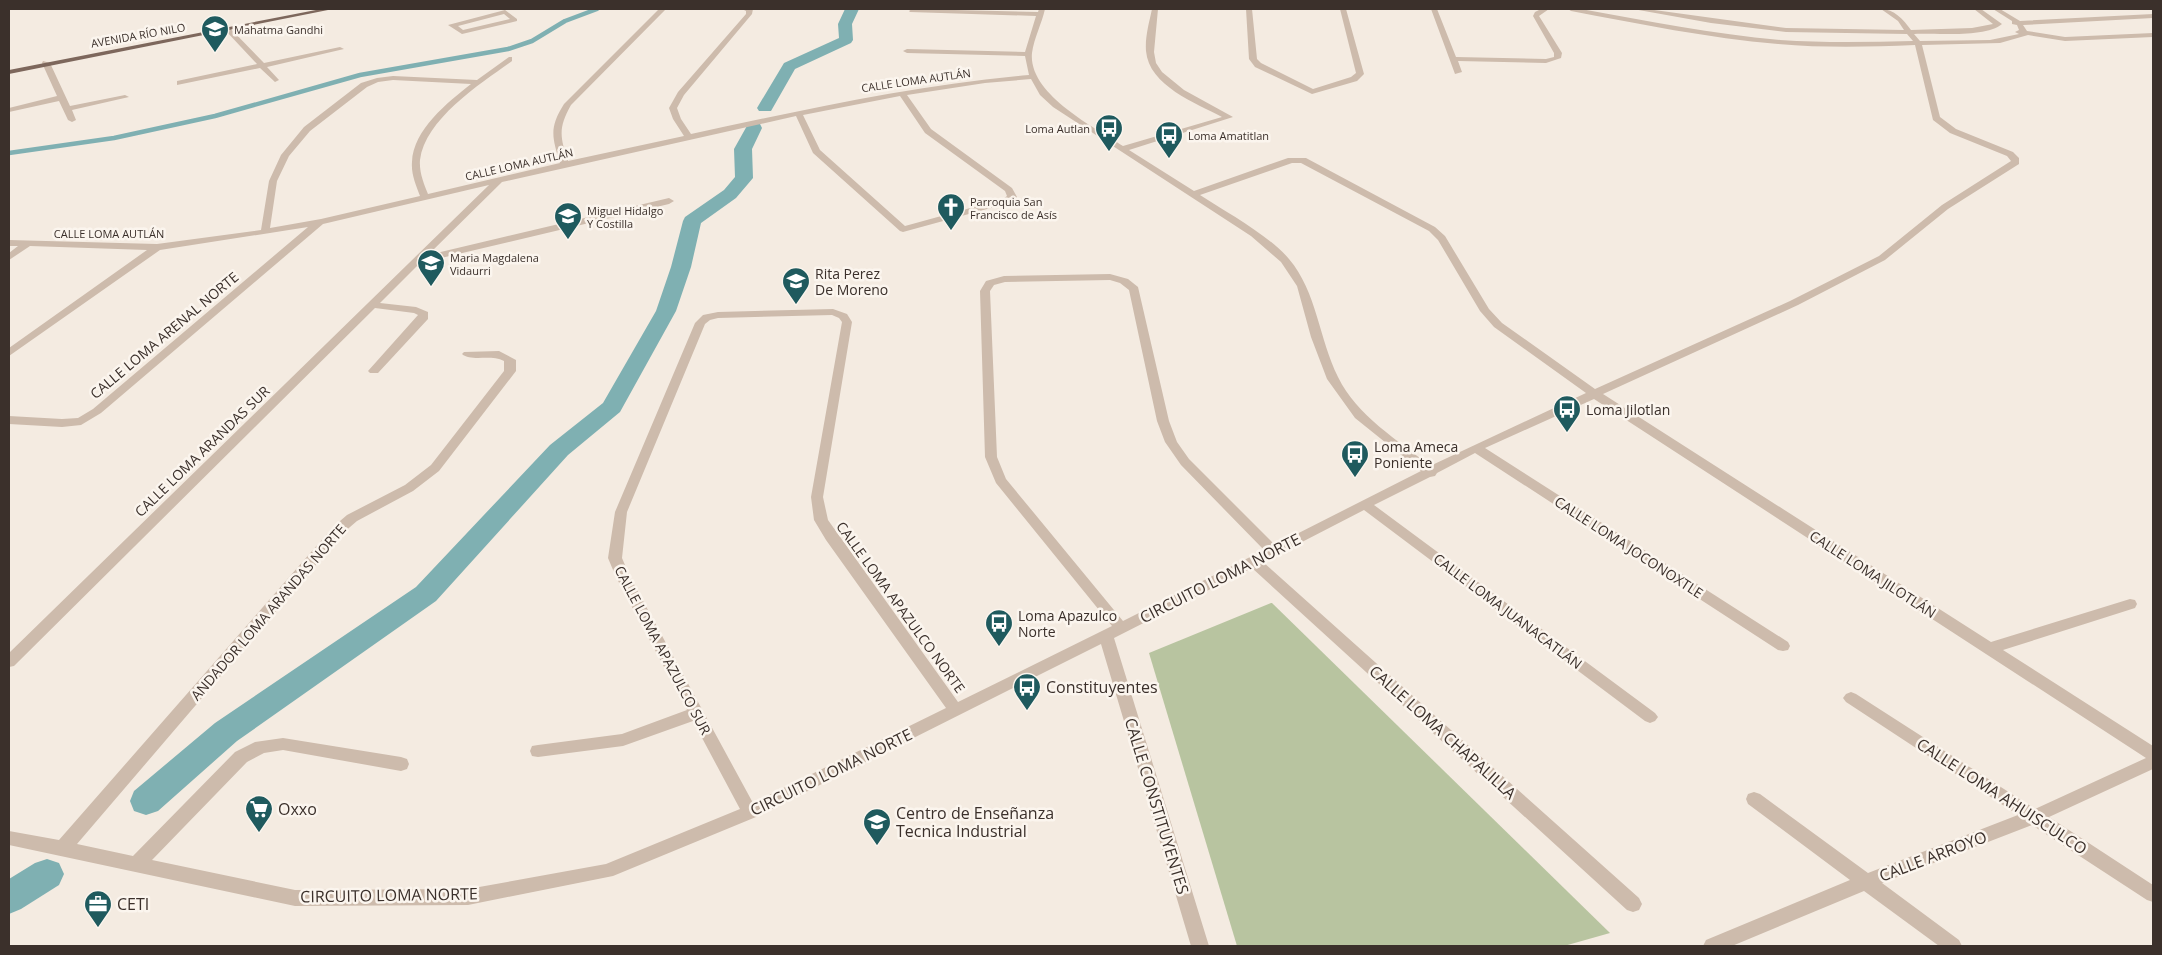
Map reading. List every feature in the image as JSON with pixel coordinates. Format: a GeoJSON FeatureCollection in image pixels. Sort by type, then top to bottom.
{"type":"FeatureCollection","features":[{"type":"Feature","properties":{"kind":"main road","name":"AVENIDA RÍO NILO"},"geometry":{"type":"LineString","coordinates":[[9,72],[46,63],[330,9]]}},
{"type":"Feature","properties":{"kind":"main road"},"geometry":{"type":"LineString","coordinates":[[9,65],[46,63]]}},
{"type":"Feature","properties":{"kind":"street"},"geometry":{"type":"LineString","coordinates":[[565,164],[555,133],[558,119],[568,104],[663,9]]}},
{"type":"Feature","properties":{"kind":"street"},"geometry":{"type":"LineString","coordinates":[[689,137],[677,119],[673,108],[681,94],[749,14],[747,9]]}},
{"type":"Feature","properties":{"kind":"street"},"geometry":{"type":"LineString","coordinates":[[1122,149],[1229,117],[1171,85],[1154,66],[1150,53],[1154,9]]}},
{"type":"Feature","properties":{"kind":"street"},"geometry":{"type":"LineString","coordinates":[[1249,9],[1253,59],[1258,65],[1312,92],[1358,77],[1360,74],[1343,9]]}},
{"type":"Feature","properties":{"kind":"street"},"geometry":{"type":"LineString","coordinates":[[1434,9],[1458,72]]}},
{"type":"Feature","properties":{"kind":"street"},"geometry":{"type":"LineString","coordinates":[[1453,59],[1546,61],[1557,58],[1558,53],[1536,16],[1537,13],[1546,9]]}},
{"type":"Feature","properties":{"kind":"street"},"geometry":{"type":"LineString","coordinates":[[1571,9],[1713,33],[1780,42],[1856,45],[1918,43],[2012,38],[2025,34]]}},
{"type":"Feature","properties":{"kind":"street"},"geometry":{"type":"LineString","coordinates":[[1636,9],[1720,23],[1787,30],[1851,33],[2001,28],[2019,23],[2153,16]]}},
{"type":"Feature","properties":{"kind":"street"},"geometry":{"type":"LineString","coordinates":[[1884,9],[1900,20],[1918,43]]}},
{"type":"Feature","properties":{"kind":"street"},"geometry":{"type":"LineString","coordinates":[[1977,9],[2001,28],[2025,34],[2065,39],[2153,35]]}},
{"type":"Feature","properties":{"kind":"street"},"geometry":{"type":"LineString","coordinates":[[1996,9],[2019,23],[2025,34]]}},
{"type":"Feature","properties":{"kind":"street"},"geometry":{"type":"LineString","coordinates":[[912,11],[1042,12],[1028,54],[1033,77],[1043,93],[1056,105],[1254,234],[1285,260],[1302,286],[1316,337],[1333,379],[1359,416],[1431,473]]}},
{"type":"Feature","properties":{"kind":"street"},"geometry":{"type":"LineString","coordinates":[[491,12],[505,12],[515,20],[462,32],[452,24],[477,19],[491,12]]}},
{"type":"Feature","properties":{"kind":"street"},"geometry":{"type":"LineString","coordinates":[[230,29],[275,80]]}},
{"type":"Feature","properties":{"kind":"street","name":"CIRCUITO LOMA NORTE"},"geometry":{"type":"LineString","coordinates":[[9,838],[137,863],[295,898],[468,897],[607,871],[750,812],[1106,636],[1431,473],[1476,448],[1794,302],[1882,258],[1945,207],[2016,162],[2015,158],[2010,154],[1953,131],[1936,118],[1918,43]]}},
{"type":"Feature","properties":{"kind":"street"},"geometry":{"type":"LineString","coordinates":[[180,83],[340,49]]}},
{"type":"Feature","properties":{"kind":"street"},"geometry":{"type":"LineString","coordinates":[[908,51],[1028,54]]}},
{"type":"Feature","properties":{"kind":"street"},"geometry":{"type":"LineString","coordinates":[[426,197],[419,180],[416,160],[421,139],[437,118],[509,58]]}},
{"type":"Feature","properties":{"kind":"street"},"geometry":{"type":"LineString","coordinates":[[46,63],[60,98],[72,120]]}},
{"type":"Feature","properties":{"kind":"street","name":"CALLE LOMA AUTLÁN"},"geometry":{"type":"LineString","coordinates":[[9,243],[157,247],[265,232],[321,222],[565,164],[798,113],[857,97],[1033,77]]}},
{"type":"Feature","properties":{"kind":"street"},"geometry":{"type":"LineString","coordinates":[[265,232],[273,181],[285,155],[307,130],[364,85],[377,80],[393,78],[479,82]]}},
{"type":"Feature","properties":{"kind":"street"},"geometry":{"type":"LineString","coordinates":[[798,113],[816,151],[903,229],[1006,201],[1012,197],[1009,190],[928,131],[902,93]]}},
{"type":"Feature","properties":{"kind":"street"},"geometry":{"type":"LineString","coordinates":[[67,109],[125,97]]}},
{"type":"Feature","properties":{"kind":"street"},"geometry":{"type":"LineString","coordinates":[[9,110],[60,98]]}},
{"type":"Feature","properties":{"kind":"street","name":"CALLE LOMA JILOTLÁN"},"geometry":{"type":"LineString","coordinates":[[1194,194],[1291,160],[1303,160],[1432,228],[1442,238],[1485,311],[1498,325],[1593,393],[2153,754]]}},
{"type":"Feature","properties":{"kind":"street","name":"CALLE LOMA ARANDAS SUR"},"geometry":{"type":"LineString","coordinates":[[9,662],[500,180]]}},
{"type":"Feature","properties":{"kind":"street"},"geometry":{"type":"LineString","coordinates":[[417,261],[669,201]]}},
{"type":"Feature","properties":{"kind":"street","name":"CALLE LOMA ARENAL NORTE"},"geometry":{"type":"LineString","coordinates":[[9,420],[62,423],[81,421],[97,411],[321,222]]}},
{"type":"Feature","properties":{"kind":"street"},"geometry":{"type":"LineString","coordinates":[[9,257],[29,243]]}},
{"type":"Feature","properties":{"kind":"street"},"geometry":{"type":"LineString","coordinates":[[9,353],[157,247]]}},
{"type":"Feature","properties":{"kind":"street"},"geometry":{"type":"LineString","coordinates":[[1121,628],[1000,480],[991,457],[985,291],[990,283],[1004,279],[1110,277],[1124,281],[1134,289],[1163,421],[1170,442],[1185,462],[1273,551]]}},
{"type":"Feature","properties":{"kind":"street"},"geometry":{"type":"LineString","coordinates":[[372,305],[416,310],[424,314],[423,319],[374,371]]}},
{"type":"Feature","properties":{"kind":"street","name":"CALLE LOMA APAZULCO NORTE"},"geometry":{"type":"LineString","coordinates":[[707,317],[718,315],[833,312],[843,316],[846,322],[818,497],[821,520],[831,538],[956,710]]}},
{"type":"Feature","properties":{"kind":"street","name":"CALLE LOMA APAZULCO SUR"},"geometry":{"type":"LineString","coordinates":[[707,317],[700,323],[621,512],[615,558],[622,577],[750,812]]}},
{"type":"Feature","properties":{"kind":"street","name":"ANDADOR LOMA ARANDAS NORTE"},"geometry":{"type":"LineString","coordinates":[[64,848],[338,530],[352,518],[410,488],[436,468],[510,371],[510,360],[499,354],[468,354]]}},
{"type":"Feature","properties":{"kind":"street","name":"CALLE LOMA JOCONOXTLE"},"geometry":{"type":"LineString","coordinates":[[1476,448],[1782,646]]}},
{"type":"Feature","properties":{"kind":"street","name":"CALLE LOMA JUANACATLÁN"},"geometry":{"type":"LineString","coordinates":[[1366,505],[1650,717]]}},
{"type":"Feature","properties":{"kind":"street","name":"CALLE LOMA CHAPALILLA"},"geometry":{"type":"LineString","coordinates":[[1253,561],[1633,904]]}},
{"type":"Feature","properties":{"kind":"street"},"geometry":{"type":"LineString","coordinates":[[1988,649],[2130,604]]}},
{"type":"Feature","properties":{"kind":"street","name":"CALLE CONSTITUYENTES"},"geometry":{"type":"LineString","coordinates":[[1106,636],[1200,946]]}},
{"type":"Feature","properties":{"kind":"street","name":"CALLE LOMA AHUISCULCO"},"geometry":{"type":"LineString","coordinates":[[1851,698],[2153,894]]}},
{"type":"Feature","properties":{"kind":"street"},"geometry":{"type":"LineString","coordinates":[[538,751],[623,740],[696,713]]}},
{"type":"Feature","properties":{"kind":"street"},"geometry":{"type":"LineString","coordinates":[[137,863],[241,757],[261,747],[283,744],[402,764]]}},
{"type":"Feature","properties":{"kind":"street","name":"CALLE ARROYO"},"geometry":{"type":"LineString","coordinates":[[1712,946],[2033,817],[2153,762]]}},
{"type":"Feature","properties":{"kind":"street"},"geometry":{"type":"LineString","coordinates":[[1754,799],[1953,946]]}},
{"type":"Feature","properties":{"kind":"green space"},"geometry":{"type":"Polygon","coordinates":[[[1271,603],[1610,933],[1564,946],[1237,946],[1149,653],[1271,603]]]}},
{"type":"Feature","properties":{"kind":"waterway"},"geometry":{"type":"LineString","coordinates":[[9,153],[114,138],[215,116],[360,75],[508,49],[532,41],[565,21],[597,9]]}},
{"type":"Feature","properties":{"kind":"waterway"},"geometry":{"type":"LineString","coordinates":[[765,108],[789,66],[846,40],[845,24],[852,9]]}},
{"type":"Feature","properties":{"kind":"waterway"},"geometry":{"type":"LineString","coordinates":[[146,801],[226,732],[426,594],[559,450],[612,407],[666,311],[681,267],[692,221],[730,194],[744,178],[743,149],[754,128]]}},
{"type":"Feature","properties":{"kind":"waterway"},"geometry":{"type":"LineString","coordinates":[[9,898],[47,874]]}},
{"type":"Feature","properties":{"kind":"place","name":"Mahatma Gandhi"},"geometry":{"type":"Point","coordinates":[215,53]}},
{"type":"Feature","properties":{"kind":"place","name":"Loma Autlan"},"geometry":{"type":"Point","coordinates":[1109,152]}},
{"type":"Feature","properties":{"kind":"place","name":"Loma Amatitlan"},"geometry":{"type":"Point","coordinates":[1169,159]}},
{"type":"Feature","properties":{"kind":"place","name":"Parroquia San Francisco de Asís"},"geometry":{"type":"Point","coordinates":[951,231]}},
{"type":"Feature","properties":{"kind":"place","name":"Miguel Hidalgo Y Costilla"},"geometry":{"type":"Point","coordinates":[568,240]}},
{"type":"Feature","properties":{"kind":"place","name":"Maria Magdalena Vidaurri"},"geometry":{"type":"Point","coordinates":[431,287]}},
{"type":"Feature","properties":{"kind":"place","name":"Rita Perez De Moreno"},"geometry":{"type":"Point","coordinates":[796,305]}},
{"type":"Feature","properties":{"kind":"place","name":"Loma Jilotlan"},"geometry":{"type":"Point","coordinates":[1567,433]}},
{"type":"Feature","properties":{"kind":"place","name":"Loma Ameca Poniente"},"geometry":{"type":"Point","coordinates":[1355,478]}},
{"type":"Feature","properties":{"kind":"place","name":"Loma Apazulco Norte"},"geometry":{"type":"Point","coordinates":[999,647]}},
{"type":"Feature","properties":{"kind":"place","name":"Constituyentes"},"geometry":{"type":"Point","coordinates":[1027,711]}},
{"type":"Feature","properties":{"kind":"place","name":"Oxxo"},"geometry":{"type":"Point","coordinates":[259,833]}},
{"type":"Feature","properties":{"kind":"place","name":"Centro de Enseñanza Tecnica Industrial"},"geometry":{"type":"Point","coordinates":[877,846]}},
{"type":"Feature","properties":{"kind":"place","name":"CETI"},"geometry":{"type":"Point","coordinates":[98,928]}}]}
